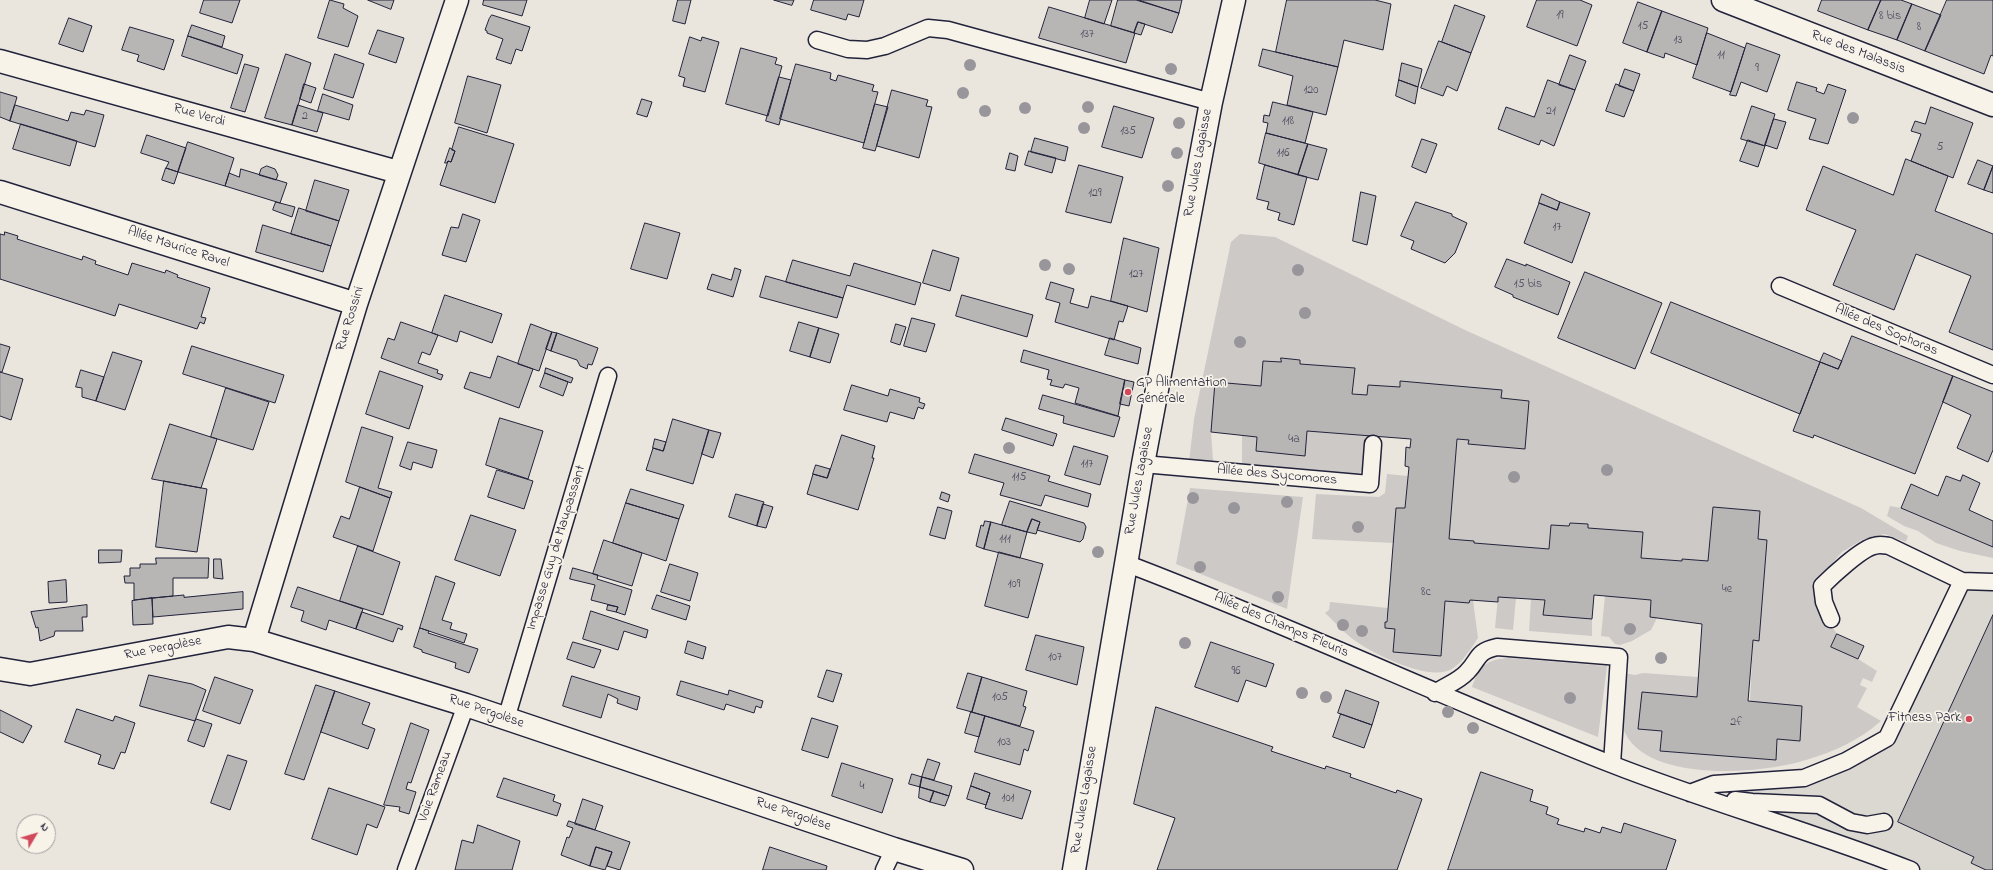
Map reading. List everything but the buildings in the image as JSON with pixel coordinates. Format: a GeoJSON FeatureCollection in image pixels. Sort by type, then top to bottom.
{"type":"FeatureCollection","features":[{"type":"Feature","properties":{"kind":"street","name":"Rue Rossini"},"geometry":{"type":"LineString","coordinates":[[254,640],[356,304],[398,172],[457,0]]}},
{"type":"Feature","properties":{"kind":"street","name":"Rue Jules Lagaisse"},"geometry":{"type":"LineString","coordinates":[[1074,870],[1143,464],[1210,102],[1234,0]]}},
{"type":"Feature","properties":{"kind":"street","name":"Rue des Malassis"},"geometry":{"type":"LineString","coordinates":[[1723,0],[1993,105]]}},
{"type":"Feature","properties":{"kind":"street","name":"Rue Verdi"},"geometry":{"type":"LineString","coordinates":[[0,61],[398,172]]}},
{"type":"Feature","properties":{"kind":"street","name":"Allée Maurice Ravel"},"geometry":{"type":"LineString","coordinates":[[0,192],[356,304]]}},
{"type":"Feature","properties":{"kind":"street","name":"Rue Pergolèse"},"geometry":{"type":"LineString","coordinates":[[0,669],[30,674],[228,637],[254,640],[466,705],[894,849],[962,870]]}},
{"type":"Feature","properties":{"kind":"lane"},"geometry":{"type":"LineString","coordinates":[[817,40],[848,49],[867,50],[885,46],[928,28],[948,30],[1210,102]]}},
{"type":"Feature","properties":{"kind":"lane","name":"Allée des Sophoras"},"geometry":{"type":"LineString","coordinates":[[1780,286],[1993,375]]}},
{"type":"Feature","properties":{"kind":"lane","name":"Impasse Guy de Maupassant"},"geometry":{"type":"LineString","coordinates":[[506,719],[608,376]]}},
{"type":"Feature","properties":{"kind":"lane","name":"Allée des Sycomores"},"geometry":{"type":"LineString","coordinates":[[1143,464],[1370,484],[1373,444]]}},
{"type":"Feature","properties":{"kind":"lane"},"geometry":{"type":"LineString","coordinates":[[1831,619],[1824,602],[1822,586],[1837,572],[1872,546],[1880,544],[1889,546],[1962,581],[1993,582]]}},
{"type":"Feature","properties":{"kind":"lane","name":"Allée des Champs Fleuris"},"geometry":{"type":"LineString","coordinates":[[1125,563],[1254,613],[1435,693],[1612,764],[1690,793]]}},
{"type":"Feature","properties":{"kind":"lane"},"geometry":{"type":"LineString","coordinates":[[1690,793],[1714,784],[1804,778],[1846,761],[1887,738],[1962,581]]}},
{"type":"Feature","properties":{"kind":"lane"},"geometry":{"type":"LineString","coordinates":[[1435,693],[1467,672],[1476,659],[1487,649],[1497,647],[1619,657],[1612,764]]}},
{"type":"Feature","properties":{"kind":"lane","name":"Voie Rameau"},"geometry":{"type":"LineString","coordinates":[[406,870],[466,705]]}},
{"type":"Feature","properties":{"kind":"lane"},"geometry":{"type":"LineString","coordinates":[[1690,793],[1752,802],[1819,805],[1851,822],[1867,825],[1884,822]]}},
{"type":"Feature","properties":{"kind":"lane"},"geometry":{"type":"LineString","coordinates":[[1690,793],[1785,824],[1911,870]]}},
{"type":"Feature","properties":{"kind":"lane"},"geometry":{"type":"LineString","coordinates":[[884,870],[894,849]]}},
{"type":"Feature","properties":{"kind":"shaded area"},"geometry":{"type":"Polygon","coordinates":[[[1240,234],[1275,237],[1465,330],[1861,508],[1908,536],[1906,542],[1884,534],[1862,540],[1842,552],[1823,574],[1814,590],[1818,606],[1837,634],[1831,647],[1858,659],[1877,671],[1872,682],[1863,678],[1860,685],[1867,688],[1857,707],[1881,721],[1873,728],[1846,745],[1806,760],[1762,769],[1736,771],[1681,767],[1658,760],[1638,749],[1625,733],[1623,728],[1622,704],[1624,673],[1635,675],[1643,673],[1698,677],[1697,697],[1642,694],[1639,729],[1662,731],[1660,751],[1775,760],[1777,739],[1800,741],[1802,706],[1750,702],[1753,640],[1759,641],[1767,540],[1758,539],[1760,511],[1713,507],[1708,561],[1641,558],[1643,532],[1588,528],[1588,524],[1570,523],[1569,526],[1551,525],[1549,549],[1474,543],[1474,541],[1449,539],[1457,439],[1469,440],[1469,444],[1525,448],[1529,401],[1501,398],[1502,390],[1401,381],[1400,387],[1368,385],[1367,395],[1352,394],[1354,368],[1300,364],[1300,360],[1282,358],[1281,362],[1264,361],[1261,386],[1215,383],[1211,432],[1213,461],[1189,462],[1194,419],[1231,242],[1240,234]]]}},
{"type":"Feature","properties":{"kind":"shaded area"},"geometry":{"type":"Polygon","coordinates":[[[1307,431],[1368,435],[1366,463],[1363,469],[1357,476],[1242,465],[1242,435],[1257,437],[1256,451],[1304,455],[1307,431]]]}},
{"type":"Feature","properties":{"kind":"shaded area"},"geometry":{"type":"Polygon","coordinates":[[[1387,474],[1408,476],[1405,508],[1396,508],[1394,543],[1312,539],[1316,494],[1379,497],[1385,493],[1387,474]]]}},
{"type":"Feature","properties":{"kind":"shaded area"},"geometry":{"type":"Polygon","coordinates":[[[1190,488],[1303,497],[1287,609],[1176,564],[1190,488]]]}},
{"type":"Feature","properties":{"kind":"shaded area"},"geometry":{"type":"Polygon","coordinates":[[[1890,506],[1901,508],[1993,547],[1993,558],[1960,551],[1936,543],[1918,531],[1904,526],[1887,516],[1890,506]]]}},
{"type":"Feature","properties":{"kind":"shaded area"},"geometry":{"type":"Polygon","coordinates":[[[1962,581],[1993,582],[1993,870],[1911,870],[1690,793],[1804,778],[1887,738],[1962,581]]]}},
{"type":"Feature","properties":{"kind":"shaded area"},"geometry":{"type":"Polygon","coordinates":[[[1605,596],[1651,600],[1650,617],[1657,618],[1651,630],[1632,641],[1620,645],[1615,644],[1609,637],[1601,636],[1605,596]]]}},
{"type":"Feature","properties":{"kind":"shaded area"},"geometry":{"type":"Polygon","coordinates":[[[1498,597],[1516,598],[1513,630],[1495,628],[1498,597]]]}},
{"type":"Feature","properties":{"kind":"shaded area"},"geometry":{"type":"Polygon","coordinates":[[[1531,599],[1545,600],[1544,615],[1592,619],[1592,636],[1529,631],[1531,599]]]}},
{"type":"Feature","properties":{"kind":"shaded area"},"geometry":{"type":"Polygon","coordinates":[[[1470,600],[1473,600],[1478,638],[1466,656],[1458,664],[1450,670],[1440,672],[1427,672],[1413,668],[1369,650],[1349,636],[1325,613],[1329,610],[1330,602],[1388,608],[1385,628],[1395,629],[1393,652],[1440,656],[1445,601],[1469,603],[1470,600]]]}},
{"type":"Feature","properties":{"kind":"shaded area"},"geometry":{"type":"Polygon","coordinates":[[[1509,658],[1607,666],[1598,737],[1472,687],[1478,674],[1485,665],[1495,660],[1509,658]]]}},
{"type":"Feature","properties":{"kind":"place","name":"GP Alimentation Générale"},"geometry":{"type":"Point","coordinates":[1128,392]}},
{"type":"Feature","properties":{"kind":"place","name":"Fitness Park"},"geometry":{"type":"Point","coordinates":[1969,719]}}]}
